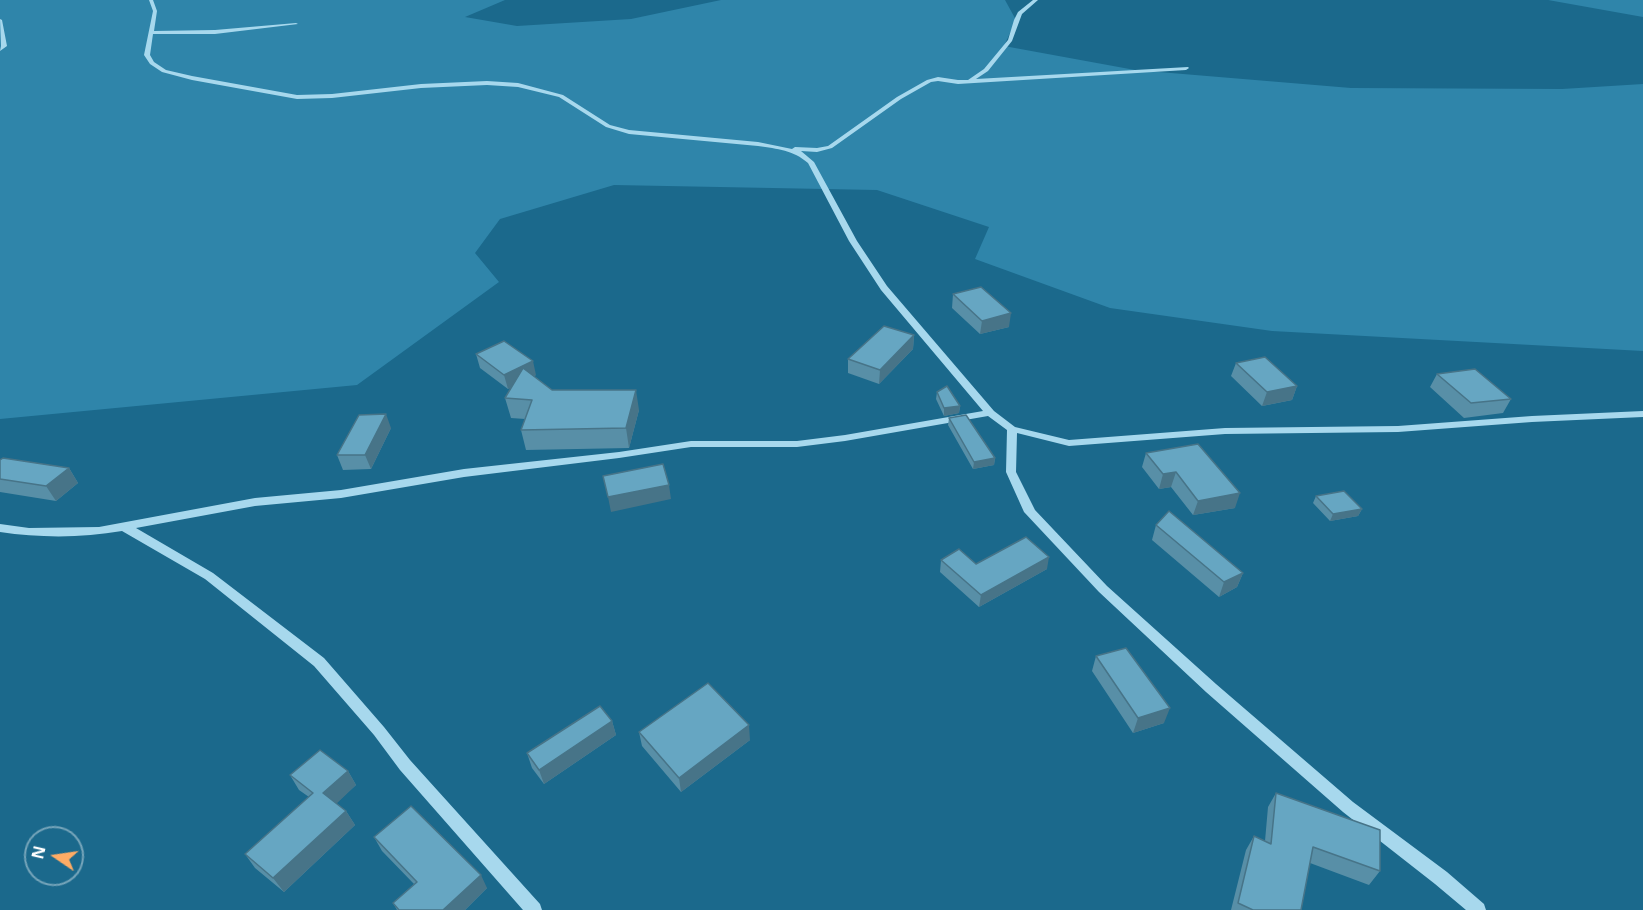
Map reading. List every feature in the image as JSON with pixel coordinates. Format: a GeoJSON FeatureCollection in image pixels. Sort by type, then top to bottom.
{"type":"FeatureCollection","features":[{"type":"Feature","properties":{"kind":"street"},"geometry":{"type":"LineString","coordinates":[[151,0],[155,11],[147,55],[152,63],[164,71],[226,85],[306,97],[421,86],[518,85],[561,96],[608,126],[629,132],[816,150],[830,147],[899,98],[929,81],[938,79],[958,82],[1186,68]]}},
{"type":"Feature","properties":{"kind":"street"},"geometry":{"type":"LineString","coordinates":[[971,80],[986,70],[1010,40],[1020,13],[1036,0]]}},
{"type":"Feature","properties":{"kind":"street"},"geometry":{"type":"LineString","coordinates":[[0,20],[4,46],[0,49]]}},
{"type":"Feature","properties":{"kind":"street"},"geometry":{"type":"LineString","coordinates":[[151,33],[215,32],[296,24]]}},
{"type":"Feature","properties":{"kind":"street"},"geometry":{"type":"LineString","coordinates":[[779,147],[800,153],[810,162],[819,174],[853,241],[884,288],[990,414],[1012,429],[1069,443],[1225,431],[1398,429],[1643,414]]}},
{"type":"Feature","properties":{"kind":"street"},"geometry":{"type":"LineString","coordinates":[[0,528],[30,532],[99,531],[255,502],[340,494],[464,473],[691,444],[797,444],[990,414]]}},
{"type":"Feature","properties":{"kind":"street"},"geometry":{"type":"LineString","coordinates":[[1012,429],[1011,472],[1030,512],[1103,589],[1211,688],[1340,799],[1478,910]]}},
{"type":"Feature","properties":{"kind":"street"},"geometry":{"type":"LineString","coordinates":[[125,527],[209,576],[319,662],[379,731],[405,765],[534,910]]}},
{"type":"Feature","properties":{"kind":"shaded area"},"geometry":{"type":"Polygon","coordinates":[[[0,0],[505,0],[465,17],[517,26],[631,19],[721,0],[1005,0],[1016,20],[1004,46],[1135,70],[1351,88],[1562,89],[1643,84],[1643,351],[1272,331],[1110,308],[975,259],[989,227],[877,190],[614,185],[500,219],[475,253],[499,282],[357,385],[0,419],[0,0]]]}},
{"type":"Feature","properties":{"kind":"shaded area"},"geometry":{"type":"Polygon","coordinates":[[[1548,0],[1643,0],[1643,17],[1548,0]]]}},
{"type":"Feature","properties":{"kind":"building"},"geometry":{"type":"Polygon","coordinates":[[[981,287],[1011,313],[982,321],[953,294],[981,287]]]}},
{"type":"Feature","properties":{"kind":"building"},"geometry":{"type":"Polygon","coordinates":[[[884,326],[914,335],[880,370],[848,359],[884,326]]]}},
{"type":"Feature","properties":{"kind":"building"},"geometry":{"type":"Polygon","coordinates":[[[504,341],[533,361],[504,375],[476,354],[504,341]]]}},
{"type":"Feature","properties":{"kind":"building"},"geometry":{"type":"Polygon","coordinates":[[[1265,357],[1297,386],[1267,392],[1236,363],[1265,357]]]}},
{"type":"Feature","properties":{"kind":"building"},"geometry":{"type":"Polygon","coordinates":[[[523,368],[552,390],[636,390],[626,428],[521,430],[532,400],[505,398],[523,368]]]}},
{"type":"Feature","properties":{"kind":"building"},"geometry":{"type":"Polygon","coordinates":[[[1475,369],[1511,399],[1471,403],[1437,374],[1475,369]]]}},
{"type":"Feature","properties":{"kind":"building"},"geometry":{"type":"Polygon","coordinates":[[[947,386],[960,406],[944,408],[937,392],[947,386]]]}},
{"type":"Feature","properties":{"kind":"building"},"geometry":{"type":"Polygon","coordinates":[[[386,414],[365,455],[337,455],[359,415],[386,414]]]}},
{"type":"Feature","properties":{"kind":"building"},"geometry":{"type":"Polygon","coordinates":[[[966,415],[995,458],[974,462],[949,418],[966,415]]]}},
{"type":"Feature","properties":{"kind":"building"},"geometry":{"type":"Polygon","coordinates":[[[1198,444],[1240,493],[1198,501],[1176,472],[1163,474],[1146,453],[1198,444]]]}},
{"type":"Feature","properties":{"kind":"building"},"geometry":{"type":"Polygon","coordinates":[[[3,458],[69,468],[46,486],[0,479],[0,460],[3,458]]]}},
{"type":"Feature","properties":{"kind":"building"},"geometry":{"type":"Polygon","coordinates":[[[663,464],[669,485],[608,497],[603,476],[663,464]]]}},
{"type":"Feature","properties":{"kind":"building"},"geometry":{"type":"Polygon","coordinates":[[[1344,491],[1362,509],[1333,514],[1316,496],[1344,491]]]}},
{"type":"Feature","properties":{"kind":"building"},"geometry":{"type":"Polygon","coordinates":[[[1169,511],[1243,573],[1224,582],[1156,525],[1169,511]]]}},
{"type":"Feature","properties":{"kind":"building"},"geometry":{"type":"Polygon","coordinates":[[[1026,537],[1049,557],[981,595],[941,560],[959,549],[976,564],[1026,537]]]}},
{"type":"Feature","properties":{"kind":"building"},"geometry":{"type":"Polygon","coordinates":[[[1126,648],[1170,708],[1138,718],[1096,656],[1126,648]]]}},
{"type":"Feature","properties":{"kind":"building"},"geometry":{"type":"Polygon","coordinates":[[[708,683],[749,725],[679,778],[639,732],[708,683]]]}},
{"type":"Feature","properties":{"kind":"building"},"geometry":{"type":"Polygon","coordinates":[[[600,706],[612,721],[539,770],[527,753],[600,706]]]}},
{"type":"Feature","properties":{"kind":"building"},"geometry":{"type":"Polygon","coordinates":[[[320,750],[348,771],[323,793],[346,811],[273,878],[245,854],[313,793],[290,775],[320,750]]]}},
{"type":"Feature","properties":{"kind":"building"},"geometry":{"type":"Polygon","coordinates":[[[1276,793],[1380,830],[1380,871],[1313,847],[1301,910],[1253,910],[1238,903],[1254,836],[1271,844],[1276,793]]]}},
{"type":"Feature","properties":{"kind":"building"},"geometry":{"type":"Polygon","coordinates":[[[411,806],[481,875],[443,910],[399,910],[393,903],[417,882],[374,837],[411,806]]]}}]}
